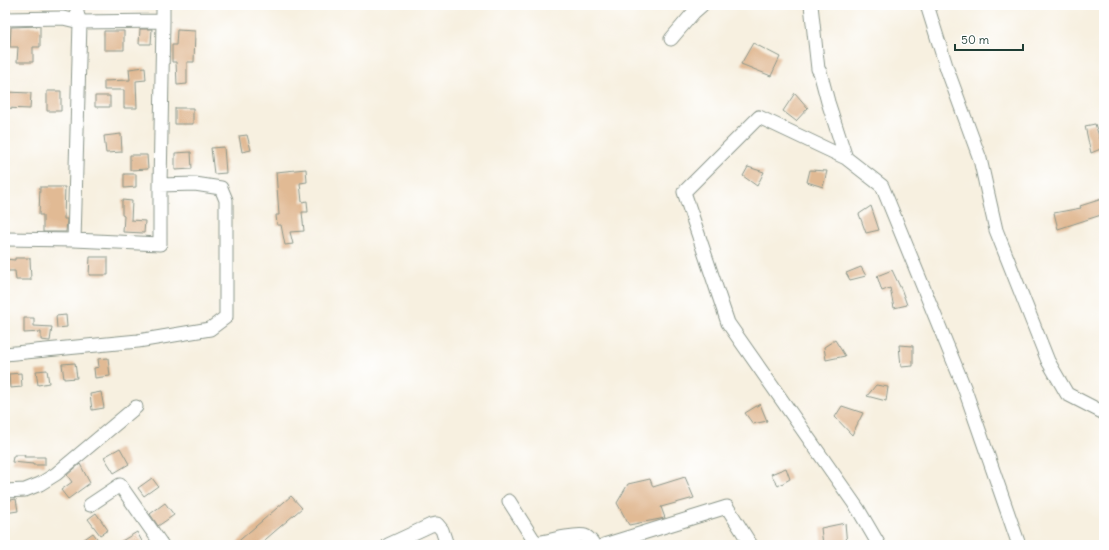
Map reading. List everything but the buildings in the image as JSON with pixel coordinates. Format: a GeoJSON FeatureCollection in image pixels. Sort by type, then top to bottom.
{"type":"FeatureCollection","features":[{"type":"Feature","properties":{"kind":"street"},"geometry":{"type":"LineString","coordinates":[[74,240],[80,22],[77,5]]}},
{"type":"Feature","properties":{"kind":"street"},"geometry":{"type":"LineString","coordinates":[[5,239],[74,240],[160,244],[163,5]]}},
{"type":"Feature","properties":{"kind":"street"},"geometry":{"type":"LineString","coordinates":[[671,39],[702,5]]}},
{"type":"Feature","properties":{"kind":"street"},"geometry":{"type":"LineString","coordinates":[[811,5],[818,69],[846,158]]}},
{"type":"Feature","properties":{"kind":"street"},"geometry":{"type":"LineString","coordinates":[[926,5],[947,69],[980,159],[996,230],[1048,362],[1067,394],[1104,413]]}},
{"type":"Feature","properties":{"kind":"street"},"geometry":{"type":"LineString","coordinates":[[5,19],[64,18],[80,22],[163,21]]}},
{"type":"Feature","properties":{"kind":"street"},"geometry":{"type":"LineString","coordinates":[[879,545],[858,508],[728,323],[684,192],[759,117],[846,158],[882,186],[964,387],[1019,545]]}},
{"type":"Feature","properties":{"kind":"street"},"geometry":{"type":"LineString","coordinates":[[5,354],[138,340],[210,329],[226,317],[226,200],[221,188],[195,184],[160,185]]}},
{"type":"Feature","properties":{"kind":"street"},"geometry":{"type":"LineString","coordinates":[[5,491],[25,490],[40,484],[56,474],[136,407]]}},
{"type":"Feature","properties":{"kind":"street"},"geometry":{"type":"LineString","coordinates":[[90,505],[120,485],[162,545]]}},
{"type":"Feature","properties":{"kind":"street"},"geometry":{"type":"LineString","coordinates":[[509,501],[538,543],[585,535],[594,545]]}},
{"type":"Feature","properties":{"kind":"street"},"geometry":{"type":"LineString","coordinates":[[604,545],[727,507],[751,545]]}},
{"type":"Feature","properties":{"kind":"street"},"geometry":{"type":"LineString","coordinates":[[388,545],[431,525],[437,524],[442,530],[447,545]]}}]}
